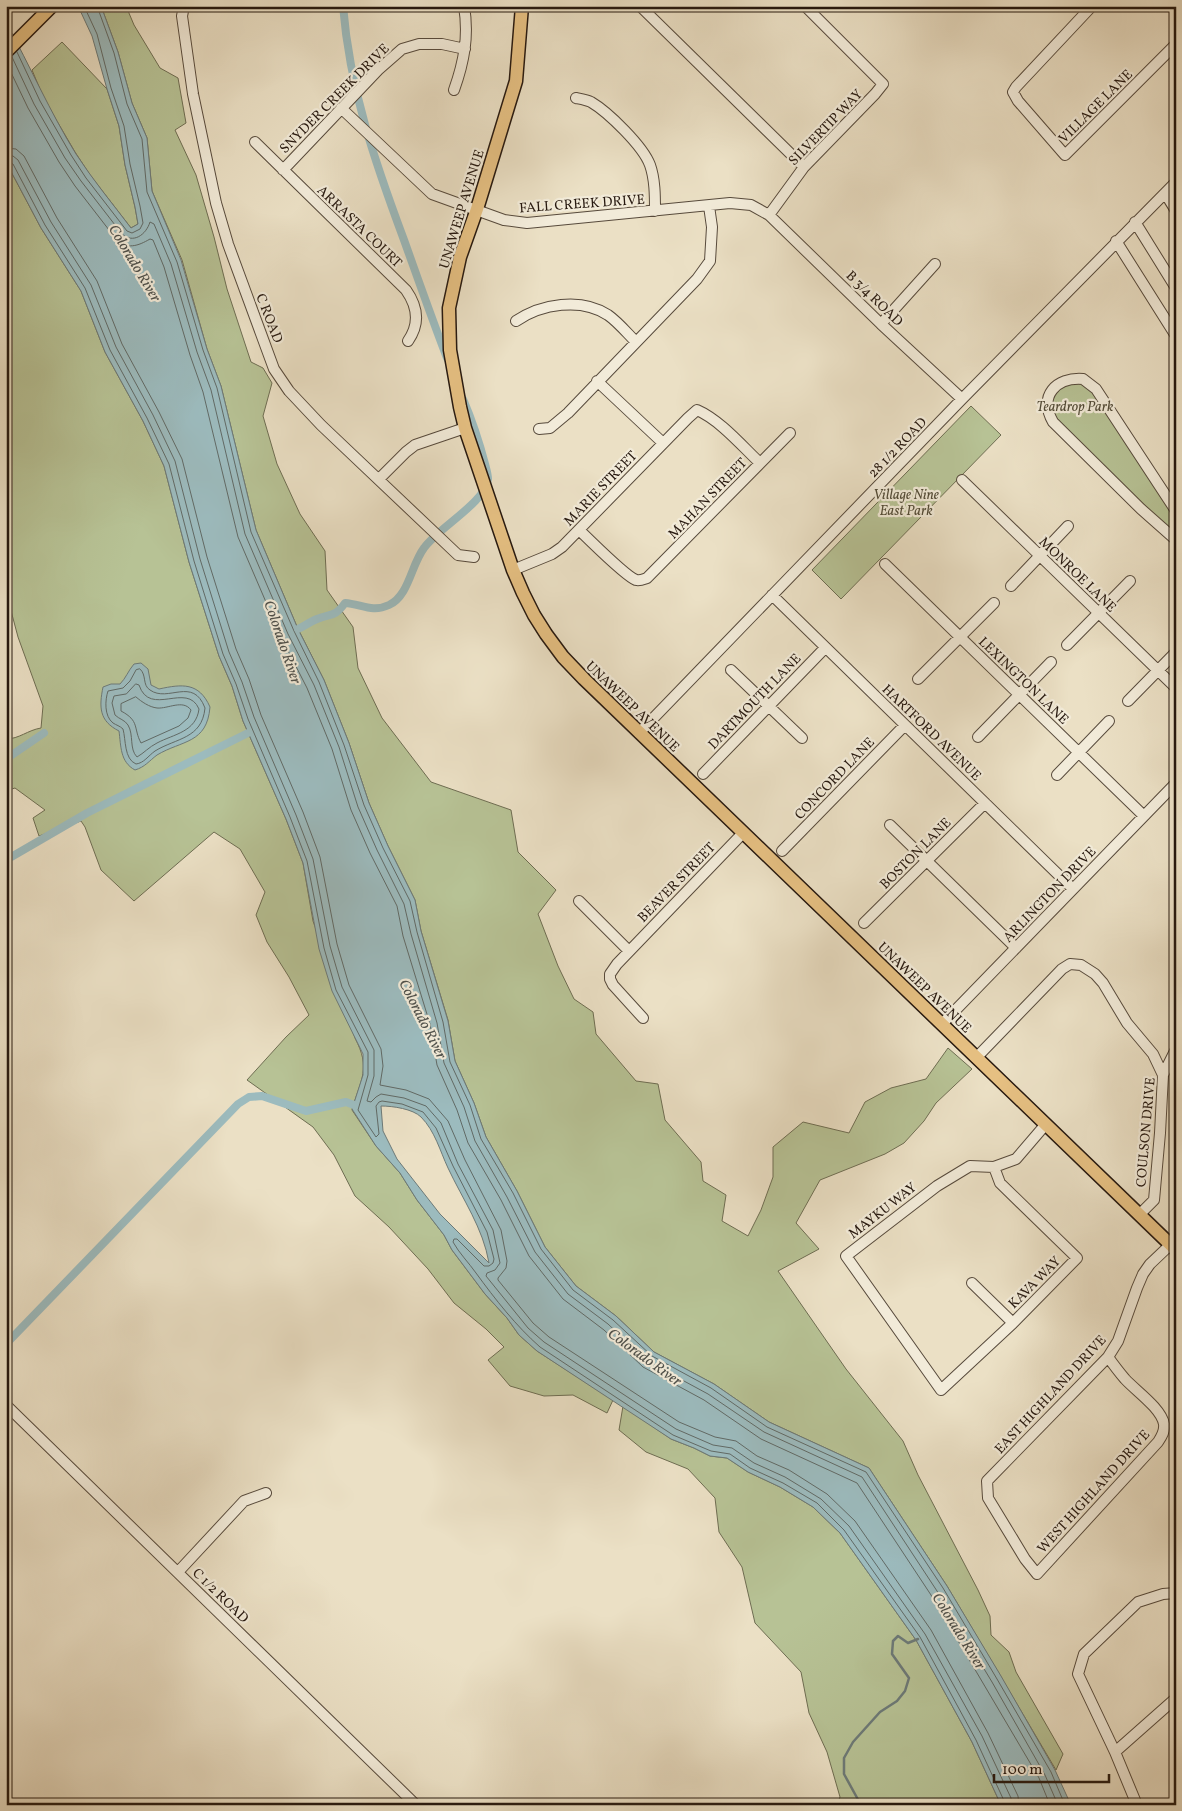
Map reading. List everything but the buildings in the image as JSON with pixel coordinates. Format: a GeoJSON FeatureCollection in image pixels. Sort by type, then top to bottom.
{"type":"FeatureCollection","features":[{"type":"Feature","properties":{"kind":"main road"},"geometry":{"type":"LineString","coordinates":[[6,52],[52,6]]}},
{"type":"Feature","properties":{"kind":"main road","name":"UNAWEEP AVENUE"},"geometry":{"type":"LineString","coordinates":[[522,6],[516,81],[477,209],[460,257],[449,308],[450,350],[465,428],[513,570],[534,615],[563,656],[639,732],[1173,1248]]}},
{"type":"Feature","properties":{"kind":"street","name":"C ROAD"},"geometry":{"type":"LineString","coordinates":[[184,6],[182,16],[193,94],[216,203],[228,244],[274,369],[289,391],[314,418],[458,555],[474,558]]}},
{"type":"Feature","properties":{"kind":"street"},"geometry":{"type":"LineString","coordinates":[[454,90],[466,49],[467,24],[464,6]]}},
{"type":"Feature","properties":{"kind":"street"},"geometry":{"type":"LineString","coordinates":[[640,6],[804,167]]}},
{"type":"Feature","properties":{"kind":"street","name":"SILVERTIP WAY"},"geometry":{"type":"LineString","coordinates":[[770,214],[804,167],[884,84],[805,6]]}},
{"type":"Feature","properties":{"kind":"street","name":"VILLAGE LANE"},"geometry":{"type":"LineString","coordinates":[[1092,6],[1016,86],[1014,92],[1018,101],[1065,156],[1176,44]]}},
{"type":"Feature","properties":{"kind":"street","name":"SNYDER CREEK DRIVE"},"geometry":{"type":"LineString","coordinates":[[283,170],[378,70],[402,49],[419,44],[442,44],[466,49]]}},
{"type":"Feature","properties":{"kind":"street"},"geometry":{"type":"LineString","coordinates":[[576,98],[590,101],[631,137],[645,155],[652,173],[655,211]]}},
{"type":"Feature","properties":{"kind":"street","name":"FALL CREEK DRIVE"},"geometry":{"type":"LineString","coordinates":[[341,108],[432,194],[504,220],[527,223],[730,203],[751,205],[770,214]]}},
{"type":"Feature","properties":{"kind":"street","name":"ARRASTA COURT"},"geometry":{"type":"LineString","coordinates":[[255,142],[406,290],[412,298],[416,310],[416,324],[408,341]]}},
{"type":"Feature","properties":{"kind":"street","name":"28 1/2 ROAD"},"geometry":{"type":"LineString","coordinates":[[639,732],[1116,241],[1176,182]]}},
{"type":"Feature","properties":{"kind":"street"},"geometry":{"type":"LineString","coordinates":[[1164,193],[1176,211]]}},
{"type":"Feature","properties":{"kind":"street"},"geometry":{"type":"LineString","coordinates":[[539,430],[550,428],[568,412],[697,280],[710,260],[712,227],[709,206]]}},
{"type":"Feature","properties":{"kind":"street","name":"B 3/4 ROAD"},"geometry":{"type":"LineString","coordinates":[[770,214],[881,324],[962,399]]}},
{"type":"Feature","properties":{"kind":"street"},"geometry":{"type":"LineString","coordinates":[[1135,222],[1176,288]]}},
{"type":"Feature","properties":{"kind":"street"},"geometry":{"type":"LineString","coordinates":[[1116,241],[1176,336]]}},
{"type":"Feature","properties":{"kind":"street"},"geometry":{"type":"LineString","coordinates":[[881,324],[935,264]]}},
{"type":"Feature","properties":{"kind":"street"},"geometry":{"type":"LineString","coordinates":[[516,321],[532,311],[566,305],[584,306],[608,316],[636,342]]}},
{"type":"Feature","properties":{"kind":"street"},"geometry":{"type":"LineString","coordinates":[[1176,511],[1096,389],[1083,379],[1065,380],[1058,383],[1049,398],[1047,406],[1047,412],[1053,422],[1141,509],[1176,540]]}},
{"type":"Feature","properties":{"kind":"street"},"geometry":{"type":"LineString","coordinates":[[598,381],[663,443]]}},
{"type":"Feature","properties":{"kind":"street","name":"MARIE STREET"},"geometry":{"type":"LineString","coordinates":[[513,570],[552,554],[579,530],[697,410],[706,414],[760,463]]}},
{"type":"Feature","properties":{"kind":"street"},"geometry":{"type":"LineString","coordinates":[[379,479],[415,445],[465,428]]}},
{"type":"Feature","properties":{"kind":"street","name":"MAHAN STREET"},"geometry":{"type":"LineString","coordinates":[[579,530],[625,573],[635,580],[647,578],[790,432]]}},
{"type":"Feature","properties":{"kind":"street","name":"MONROE LANE"},"geometry":{"type":"LineString","coordinates":[[962,480],[1176,688]]}},
{"type":"Feature","properties":{"kind":"street"},"geometry":{"type":"LineString","coordinates":[[1010,586],[1068,526]]}},
{"type":"Feature","properties":{"kind":"street","name":"LEXINGTON LANE"},"geometry":{"type":"LineString","coordinates":[[884,564],[1144,816]]}},
{"type":"Feature","properties":{"kind":"street"},"geometry":{"type":"LineString","coordinates":[[1067,645],[1130,581]]}},
{"type":"Feature","properties":{"kind":"street","name":"HARTFORD AVENUE"},"geometry":{"type":"LineString","coordinates":[[772,595],[1073,889]]}},
{"type":"Feature","properties":{"kind":"street"},"geometry":{"type":"LineString","coordinates":[[918,679],[994,603]]}},
{"type":"Feature","properties":{"kind":"street","name":"DARTMOUTH LANE"},"geometry":{"type":"LineString","coordinates":[[703,774],[826,648]]}},
{"type":"Feature","properties":{"kind":"street"},"geometry":{"type":"LineString","coordinates":[[1128,700],[1176,652]]}},
{"type":"Feature","properties":{"kind":"street"},"geometry":{"type":"LineString","coordinates":[[978,737],[1051,662]]}},
{"type":"Feature","properties":{"kind":"street"},"geometry":{"type":"LineString","coordinates":[[731,670],[802,738]]}},
{"type":"Feature","properties":{"kind":"street"},"geometry":{"type":"LineString","coordinates":[[1057,774],[1109,721]]}},
{"type":"Feature","properties":{"kind":"street","name":"CONCORD LANE"},"geometry":{"type":"LineString","coordinates":[[782,851],[905,725]]}},
{"type":"Feature","properties":{"kind":"street","name":"ARLINGTON DRIVE"},"geometry":{"type":"LineString","coordinates":[[942,1024],[1176,783]]}},
{"type":"Feature","properties":{"kind":"street","name":"BOSTON LANE"},"geometry":{"type":"LineString","coordinates":[[864,923],[985,803]]}},
{"type":"Feature","properties":{"kind":"street"},"geometry":{"type":"LineString","coordinates":[[890,825],[1016,948]]}},
{"type":"Feature","properties":{"kind":"street","name":"BEAVER STREET"},"geometry":{"type":"LineString","coordinates":[[643,1018],[613,985],[610,979],[613,970],[742,833]]}},
{"type":"Feature","properties":{"kind":"street"},"geometry":{"type":"LineString","coordinates":[[579,901],[629,951]]}},
{"type":"Feature","properties":{"kind":"street"},"geometry":{"type":"LineString","coordinates":[[976,1058],[1062,969],[1070,964],[1081,965],[1096,974],[1127,1023],[1153,1054],[1163,1075]]}},
{"type":"Feature","properties":{"kind":"street","name":"COULSON DRIVE"},"geometry":{"type":"LineString","coordinates":[[1139,1215],[1154,1200],[1163,1075],[1176,1049]]}},
{"type":"Feature","properties":{"kind":"street","name":"MAYKU WAY"},"geometry":{"type":"LineString","coordinates":[[942,1390],[846,1256],[937,1186],[970,1166],[994,1167],[1016,1159],[1046,1124]]}},
{"type":"Feature","properties":{"kind":"street","name":"KAVA WAY"},"geometry":{"type":"LineString","coordinates":[[942,1390],[1013,1323],[1077,1258],[1000,1183],[994,1167]]}},
{"type":"Feature","properties":{"kind":"street","name":"EAST HIGHLAND DRIVE"},"geometry":{"type":"LineString","coordinates":[[1037,1574],[1024,1559],[988,1498],[987,1481],[1108,1357],[1118,1341],[1144,1274],[1150,1264],[1173,1248]]}},
{"type":"Feature","properties":{"kind":"street"},"geometry":{"type":"LineString","coordinates":[[972,1283],[1013,1323]]}},
{"type":"Feature","properties":{"kind":"street","name":"WEST HIGHLAND DRIVE"},"geometry":{"type":"LineString","coordinates":[[1037,1574],[1158,1442],[1163,1434],[1165,1426],[1163,1419],[1155,1408],[1124,1378],[1108,1357]]}},
{"type":"Feature","properties":{"kind":"street","name":"C 1/2 ROAD"},"geometry":{"type":"LineString","coordinates":[[6,1405],[416,1805]]}},
{"type":"Feature","properties":{"kind":"street"},"geometry":{"type":"LineString","coordinates":[[178,1572],[244,1501],[266,1493]]}},
{"type":"Feature","properties":{"kind":"street"},"geometry":{"type":"LineString","coordinates":[[1137,1805],[1115,1752],[1078,1674],[1084,1654],[1138,1602],[1163,1594],[1176,1593]]}},
{"type":"Feature","properties":{"kind":"street"},"geometry":{"type":"LineString","coordinates":[[1115,1752],[1176,1698]]}},
{"type":"Feature","properties":{"kind":"green space"},"geometry":{"type":"Polygon","coordinates":[[[101,6],[126,6],[134,25],[160,68],[178,78],[186,123],[175,130],[196,175],[227,289],[251,362],[263,368],[272,383],[263,416],[277,464],[300,514],[325,551],[327,590],[353,627],[358,668],[382,718],[431,782],[511,810],[518,852],[556,890],[538,914],[558,966],[574,999],[593,1012],[596,1034],[636,1081],[658,1084],[665,1120],[701,1162],[703,1181],[726,1195],[722,1221],[748,1236],[761,1210],[773,1177],[773,1147],[803,1122],[849,1133],[865,1102],[891,1088],[926,1079],[948,1048],[972,1069],[936,1103],[924,1121],[904,1143],[885,1154],[820,1180],[796,1223],[819,1249],[778,1271],[846,1369],[903,1441],[918,1475],[990,1616],[991,1635],[1009,1652],[1016,1672],[1063,1754],[1056,1770],[947,1586],[869,1468],[769,1422],[714,1384],[654,1352],[616,1316],[576,1286],[545,1247],[517,1191],[486,1137],[474,1103],[455,1061],[448,1020],[421,931],[415,900],[369,803],[349,743],[324,680],[298,629],[256,530],[221,386],[207,349],[182,260],[152,191],[147,138],[132,103],[118,52],[101,6]]]}},
{"type":"Feature","properties":{"kind":"green space"},"geometry":{"type":"Polygon","coordinates":[[[62,42],[107,89],[119,126],[125,165],[138,224],[131,228],[90,175],[75,152],[44,99],[32,70],[62,42]]]}},
{"type":"Feature","properties":{"kind":"green space"},"geometry":{"type":"Polygon","coordinates":[[[6,162],[41,228],[81,291],[105,352],[143,421],[164,466],[189,562],[219,656],[232,686],[243,721],[303,863],[313,921],[363,1058],[363,1074],[352,1110],[376,1146],[400,1173],[417,1200],[444,1235],[452,1250],[519,1335],[537,1351],[613,1400],[607,1413],[573,1395],[544,1396],[510,1386],[488,1360],[504,1347],[486,1329],[454,1303],[428,1269],[389,1227],[355,1196],[334,1155],[313,1127],[247,1080],[309,1015],[289,977],[267,942],[256,915],[265,892],[240,849],[214,832],[134,901],[101,870],[81,821],[39,836],[33,818],[45,810],[15,788],[6,791],[6,739],[15,738],[41,728],[43,706],[18,637],[6,592],[6,162]]]}},
{"type":"Feature","properties":{"kind":"green space","name":"Teardrop Park"},"geometry":{"type":"Polygon","coordinates":[[[1080,381],[1091,388],[1098,398],[1176,520],[1176,536],[1061,426],[1052,414],[1051,399],[1063,384],[1080,381]]]}},
{"type":"Feature","properties":{"kind":"green space","name":"Village Nine East Park"},"geometry":{"type":"Polygon","coordinates":[[[971,406],[1001,435],[841,599],[812,570],[971,406]]]}},
{"type":"Feature","properties":{"kind":"green space"},"geometry":{"type":"Polygon","coordinates":[[[623,1406],[671,1439],[710,1456],[727,1458],[748,1472],[780,1487],[813,1507],[840,1533],[916,1640],[972,1742],[1001,1805],[837,1805],[840,1797],[827,1752],[809,1713],[801,1672],[755,1623],[742,1567],[719,1532],[715,1498],[688,1469],[646,1452],[619,1430],[623,1406]]]}},
{"type":"Feature","properties":{"kind":"water","name":"Colorado River"},"geometry":{"type":"Polygon","coordinates":[[[78,6],[101,6],[118,52],[132,103],[147,138],[152,191],[181,260],[207,349],[221,386],[256,530],[298,629],[324,680],[349,743],[369,803],[415,900],[421,931],[448,1021],[455,1061],[474,1103],[486,1137],[517,1191],[545,1247],[576,1286],[616,1316],[654,1352],[714,1384],[769,1422],[869,1468],[947,1586],[1001,1676],[1055,1770],[1071,1805],[1001,1805],[972,1742],[916,1640],[840,1533],[813,1507],[780,1487],[748,1472],[727,1458],[710,1456],[671,1439],[537,1351],[519,1335],[507,1318],[485,1294],[452,1250],[444,1235],[417,1200],[400,1173],[376,1146],[352,1109],[363,1075],[363,1054],[332,991],[319,949],[303,863],[243,721],[232,686],[219,656],[189,562],[164,466],[143,421],[105,352],[81,291],[41,228],[6,162],[6,22],[57,122],[76,154],[131,228],[138,224],[125,165],[119,126],[92,36],[78,6]],[[381,1106],[383,1131],[397,1159],[440,1214],[489,1263],[477,1226],[430,1128],[421,1117],[413,1112],[402,1108],[381,1106]]]}},
{"type":"Feature","properties":{"kind":"water"},"geometry":{"type":"Polygon","coordinates":[[[141,663],[148,669],[151,685],[159,689],[182,686],[195,689],[206,699],[210,707],[208,719],[199,734],[157,755],[144,766],[135,770],[126,763],[121,748],[119,731],[112,727],[104,718],[101,701],[103,687],[111,684],[120,684],[134,664],[141,663]]]}},
{"type":"Feature","properties":{"kind":"waterway"},"geometry":{"type":"LineString","coordinates":[[343,6],[351,67],[365,126],[383,182],[447,358]]}},
{"type":"Feature","properties":{"kind":"waterway"},"geometry":{"type":"LineString","coordinates":[[298,629],[317,619],[335,613],[345,603],[377,608],[396,601],[401,595],[424,548],[479,497],[485,488],[488,475],[478,439],[463,399]]}},
{"type":"Feature","properties":{"kind":"waterway"},"geometry":{"type":"LineString","coordinates":[[6,759],[44,733]]}},
{"type":"Feature","properties":{"kind":"waterway"},"geometry":{"type":"LineString","coordinates":[[6,860],[87,813],[248,733]]}},
{"type":"Feature","properties":{"kind":"waterway"},"geometry":{"type":"LineString","coordinates":[[6,1344],[238,1104],[249,1097],[262,1096],[306,1111],[346,1102],[354,1105]]}},
{"type":"Feature","properties":{"kind":"waterway"},"geometry":{"type":"LineString","coordinates":[[861,1805],[844,1774],[844,1758],[853,1742],[880,1712],[897,1701],[905,1691],[909,1678],[892,1654],[893,1641],[898,1636],[908,1643],[918,1639]]}}]}
